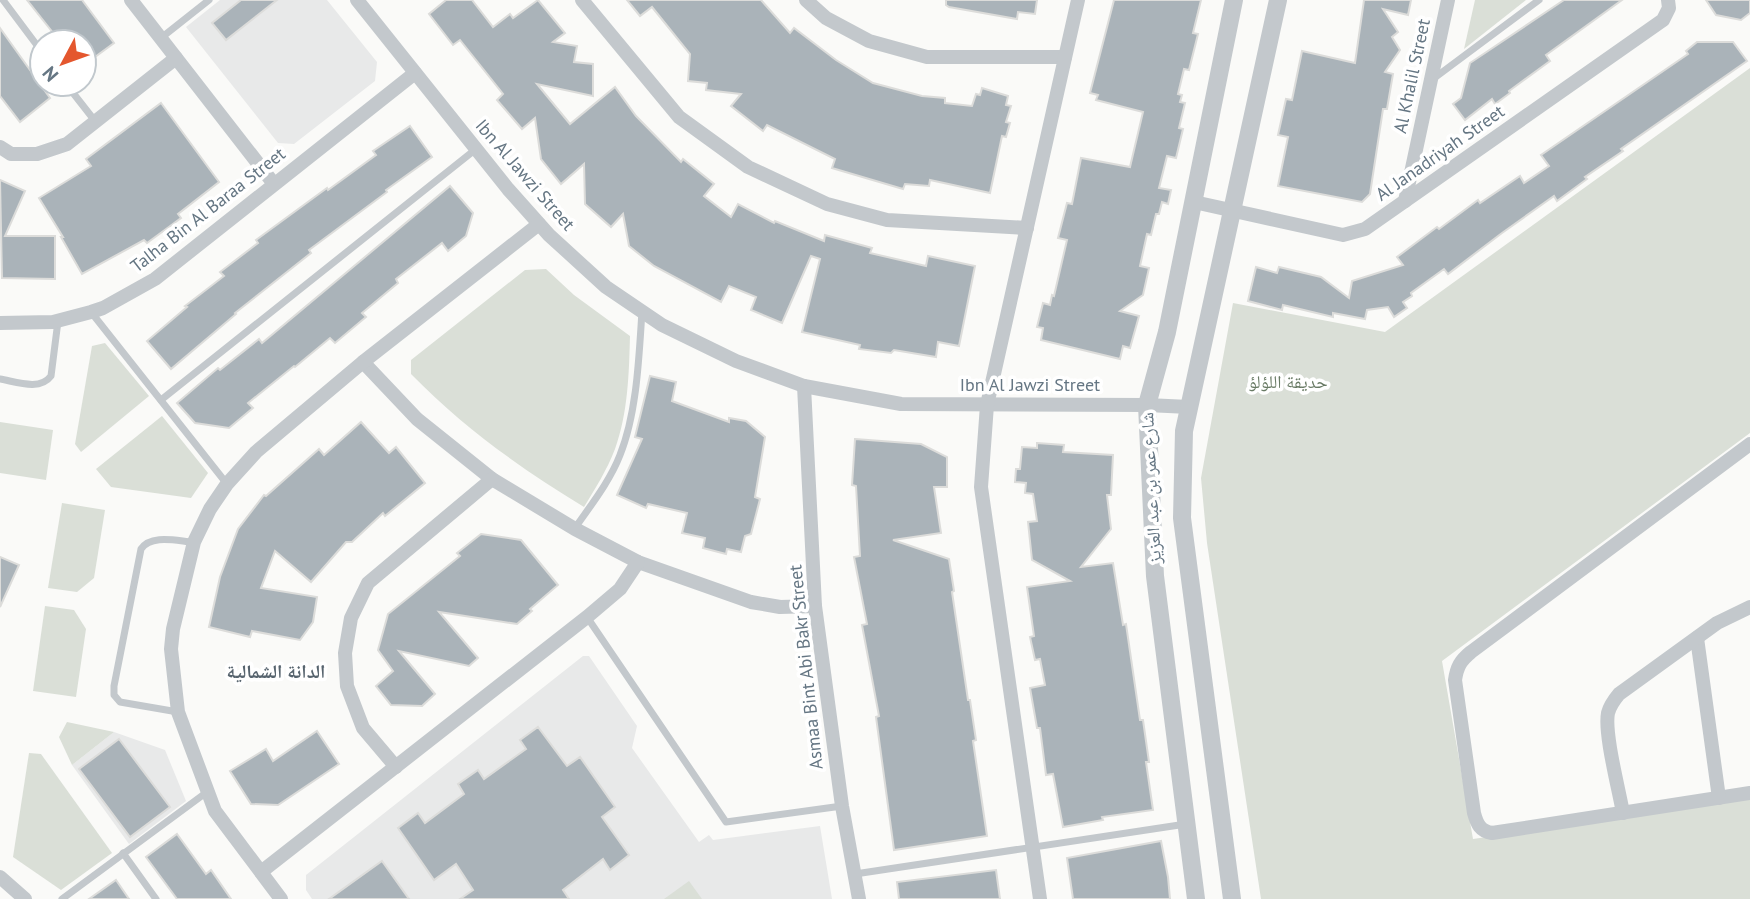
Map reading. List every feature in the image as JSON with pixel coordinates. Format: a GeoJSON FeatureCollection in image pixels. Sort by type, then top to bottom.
{"type":"FeatureCollection","features":[{"type":"Feature","properties":{"kind":"street"},"geometry":{"type":"LineString","coordinates":[[131,0],[274,184]]}},
{"type":"Feature","properties":{"kind":"street","name":"Ibn Al Jawzi Street"},"geometry":{"type":"LineString","coordinates":[[357,0],[539,225],[606,287],[662,324],[736,360],[804,386],[901,404],[1189,407]]}},
{"type":"Feature","properties":{"kind":"street"},"geometry":{"type":"LineString","coordinates":[[582,0],[679,117],[748,167],[827,204],[887,220],[1027,228]]}},
{"type":"Feature","properties":{"kind":"street"},"geometry":{"type":"LineString","coordinates":[[806,0],[826,18],[869,41],[927,57],[1065,57]]}},
{"type":"Feature","properties":{"kind":"street"},"geometry":{"type":"LineString","coordinates":[[1040,899],[981,487],[988,405],[1078,0]]}},
{"type":"Feature","properties":{"kind":"street","name":"شارع عمر بن عبد العزيز"},"geometry":{"type":"LineString","coordinates":[[1196,899],[1155,576],[1147,405],[1167,332],[1234,0]]}},
{"type":"Feature","properties":{"kind":"street"},"geometry":{"type":"LineString","coordinates":[[1232,899],[1182,518],[1184,431],[1278,0]]}},
{"type":"Feature","properties":{"kind":"street","name":"Al Khalil Street"},"geometry":{"type":"LineString","coordinates":[[1405,201],[1448,0]]}},
{"type":"Feature","properties":{"kind":"street","name":"Al Janadriyah Street"},"geometry":{"type":"LineString","coordinates":[[1194,202],[1343,235],[1365,229],[1662,20],[1669,8],[1668,0]]}},
{"type":"Feature","properties":{"kind":"street"},"geometry":{"type":"LineString","coordinates":[[0,147],[11,154],[37,154],[67,144],[176,58]]}},
{"type":"Feature","properties":{"kind":"street","name":"Talha Bin Al Baraa Street"},"geometry":{"type":"LineString","coordinates":[[0,323],[58,321],[103,309],[155,279],[415,73]]}},
{"type":"Feature","properties":{"kind":"street"},"geometry":{"type":"LineString","coordinates":[[281,899],[215,811],[178,712],[171,649],[176,610],[194,542],[210,509],[227,484],[256,452],[363,362],[539,225]]}},
{"type":"Feature","properties":{"kind":"street"},"geometry":{"type":"LineString","coordinates":[[363,362],[417,419],[492,480],[575,529],[638,562],[751,602],[780,607],[815,606]]}},
{"type":"Feature","properties":{"kind":"street","name":"Asmaa Bint Abi Bakr Street"},"geometry":{"type":"LineString","coordinates":[[804,386],[815,606],[842,806],[859,899]]}},
{"type":"Feature","properties":{"kind":"street"},"geometry":{"type":"LineString","coordinates":[[1750,443],[1461,660],[1455,680],[1474,813],[1480,828],[1485,832],[1750,793]]}},
{"type":"Feature","properties":{"kind":"street"},"geometry":{"type":"LineString","coordinates":[[396,767],[363,728],[347,686],[345,653],[351,618],[368,583],[492,480]]}},
{"type":"Feature","properties":{"kind":"street"},"geometry":{"type":"LineString","coordinates":[[261,872],[587,617],[620,589],[638,562]]}},
{"type":"Feature","properties":{"kind":"street"},"geometry":{"type":"LineString","coordinates":[[1623,813],[1608,731],[1611,703],[1619,694],[1727,617],[1750,607]]}},
{"type":"Feature","properties":{"kind":"street"},"geometry":{"type":"LineString","coordinates":[[1697,638],[1719,798]]}},
{"type":"Feature","properties":{"kind":"street"},"geometry":{"type":"LineString","coordinates":[[0,877],[25,899]]}},
{"type":"Feature","properties":{"kind":"lane"},"geometry":{"type":"LineString","coordinates":[[3,0],[28,33]]}},
{"type":"Feature","properties":{"kind":"lane"},"geometry":{"type":"LineString","coordinates":[[161,38],[209,0]]}},
{"type":"Feature","properties":{"kind":"lane"},"geometry":{"type":"LineString","coordinates":[[1431,80],[1539,0]]}},
{"type":"Feature","properties":{"kind":"lane"},"geometry":{"type":"LineString","coordinates":[[77,98],[95,121]]}},
{"type":"Feature","properties":{"kind":"lane"},"geometry":{"type":"LineString","coordinates":[[161,400],[476,149]]}},
{"type":"Feature","properties":{"kind":"lane"},"geometry":{"type":"LineString","coordinates":[[575,529],[607,481],[620,454],[634,393],[642,311]]}},
{"type":"Feature","properties":{"kind":"lane"},"geometry":{"type":"LineString","coordinates":[[91,312],[227,484]]}},
{"type":"Feature","properties":{"kind":"lane"},"geometry":{"type":"LineString","coordinates":[[0,379],[39,385],[47,382],[51,376],[58,321]]}},
{"type":"Feature","properties":{"kind":"lane"},"geometry":{"type":"LineString","coordinates":[[178,712],[121,702],[114,695],[114,686],[141,549],[146,542],[153,540],[194,542]]}},
{"type":"Feature","properties":{"kind":"lane"},"geometry":{"type":"LineString","coordinates":[[587,617],[726,822],[842,806]]}},
{"type":"Feature","properties":{"kind":"lane"},"geometry":{"type":"LineString","coordinates":[[62,899],[207,792]]}},
{"type":"Feature","properties":{"kind":"lane"},"geometry":{"type":"LineString","coordinates":[[854,874],[1187,824]]}},
{"type":"Feature","properties":{"kind":"lane"},"geometry":{"type":"LineString","coordinates":[[123,853],[156,899]]}},
{"type":"Feature","properties":{"kind":"shaded area"},"geometry":{"type":"Polygon","coordinates":[[[220,0],[327,0],[377,62],[375,81],[294,144],[278,143],[186,27],[220,0]]]}},
{"type":"Feature","properties":{"kind":"shaded area"},"geometry":{"type":"Polygon","coordinates":[[[583,656],[589,656],[637,726],[632,748],[699,842],[709,835],[713,840],[820,826],[832,899],[312,899],[306,890],[306,875],[583,656]]]}},
{"type":"Feature","properties":{"kind":"shaded area"},"geometry":{"type":"Polygon","coordinates":[[[114,732],[165,750],[186,801],[129,844],[72,765],[114,732]]]}},
{"type":"Feature","properties":{"kind":"green space"},"geometry":{"type":"Polygon","coordinates":[[[1475,0],[1526,0],[1464,49],[1475,0]]]}},
{"type":"Feature","properties":{"kind":"green space","name":"حديقة اللؤلؤ"},"geometry":{"type":"Polygon","coordinates":[[[1750,68],[1750,433],[1442,661],[1473,839],[1750,798],[1750,899],[1261,899],[1207,543],[1201,478],[1233,303],[1385,332],[1750,68]]]}},
{"type":"Feature","properties":{"kind":"green space"},"geometry":{"type":"Polygon","coordinates":[[[546,269],[574,295],[630,336],[623,422],[615,449],[584,507],[493,446],[451,412],[411,374],[411,360],[525,270],[546,269]]]}},
{"type":"Feature","properties":{"kind":"green space"},"geometry":{"type":"Polygon","coordinates":[[[105,343],[149,396],[81,452],[75,444],[92,346],[105,343]]]}},
{"type":"Feature","properties":{"kind":"green space"},"geometry":{"type":"Polygon","coordinates":[[[162,416],[208,473],[191,498],[111,487],[96,469],[162,416]]]}},
{"type":"Feature","properties":{"kind":"green space"},"geometry":{"type":"Polygon","coordinates":[[[0,422],[53,430],[46,480],[0,473],[0,422]]]}},
{"type":"Feature","properties":{"kind":"green space"},"geometry":{"type":"Polygon","coordinates":[[[62,503],[105,510],[94,578],[77,592],[48,588],[62,503]]]}},
{"type":"Feature","properties":{"kind":"green space"},"geometry":{"type":"Polygon","coordinates":[[[45,606],[74,610],[86,629],[76,697],[33,691],[45,606]]]}},
{"type":"Feature","properties":{"kind":"green space"},"geometry":{"type":"Polygon","coordinates":[[[67,722],[114,732],[72,765],[59,737],[67,722]]]}},
{"type":"Feature","properties":{"kind":"green space"},"geometry":{"type":"Polygon","coordinates":[[[29,753],[41,754],[112,853],[61,890],[13,857],[29,753]]]}},
{"type":"Feature","properties":{"kind":"green space"},"geometry":{"type":"Polygon","coordinates":[[[689,881],[702,899],[664,899],[689,881]]]}},
{"type":"Feature","properties":{"kind":"building"},"geometry":{"type":"Polygon","coordinates":[[[27,0],[82,0],[114,43],[98,55],[98,28],[49,28],[27,0]]]}},
{"type":"Feature","properties":{"kind":"building"},"geometry":{"type":"Polygon","coordinates":[[[241,0],[277,0],[226,40],[212,23],[241,0]]]}},
{"type":"Feature","properties":{"kind":"building"},"geometry":{"type":"Polygon","coordinates":[[[446,0],[472,0],[493,27],[510,14],[513,18],[538,0],[565,33],[553,42],[577,46],[574,62],[593,64],[593,96],[537,84],[570,124],[615,87],[636,116],[681,162],[683,159],[714,184],[704,196],[731,217],[738,204],[774,223],[775,221],[824,241],[825,235],[872,248],[870,253],[926,266],[928,256],[975,266],[959,346],[938,342],[936,357],[894,350],[891,353],[859,349],[860,345],[802,332],[820,259],[811,256],[782,323],[751,310],[756,297],[729,286],[721,302],[654,266],[629,246],[623,214],[611,227],[585,204],[584,164],[561,184],[541,159],[535,118],[522,129],[497,100],[503,94],[460,40],[453,45],[429,14],[446,0]]]}},
{"type":"Feature","properties":{"kind":"building"},"geometry":{"type":"Polygon","coordinates":[[[627,0],[761,0],[790,33],[794,28],[836,60],[873,83],[922,96],[945,98],[945,103],[972,106],[976,94],[980,95],[982,88],[1008,96],[1006,105],[1011,106],[1006,122],[1010,123],[1006,137],[1002,136],[990,193],[930,180],[929,186],[905,184],[903,189],[832,168],[835,159],[767,125],[763,131],[731,106],[741,94],[706,90],[707,83],[688,81],[690,54],[652,7],[640,16],[627,0]]]}},
{"type":"Feature","properties":{"kind":"building"},"geometry":{"type":"Polygon","coordinates":[[[946,0],[1037,0],[1035,14],[1018,12],[1017,19],[949,7],[946,0]]]}},
{"type":"Feature","properties":{"kind":"building"},"geometry":{"type":"Polygon","coordinates":[[[1114,0],[1201,0],[1193,33],[1198,34],[1189,70],[1184,69],[1178,94],[1182,95],[1180,102],[1185,103],[1179,128],[1183,129],[1176,158],[1167,156],[1159,188],[1171,190],[1168,204],[1162,202],[1151,235],[1147,234],[1140,266],[1149,268],[1143,295],[1120,311],[1139,316],[1130,348],[1123,346],[1120,359],[1041,340],[1043,328],[1037,327],[1043,303],[1050,305],[1052,295],[1054,296],[1067,240],[1058,238],[1067,203],[1072,204],[1081,158],[1130,167],[1143,112],[1096,100],[1098,95],[1090,93],[1114,0]]]}},
{"type":"Feature","properties":{"kind":"building"},"geometry":{"type":"Polygon","coordinates":[[[1364,0],[1411,0],[1408,15],[1383,9],[1398,32],[1392,37],[1400,50],[1385,72],[1393,74],[1387,109],[1383,109],[1370,194],[1362,202],[1278,186],[1288,137],[1278,135],[1286,99],[1292,100],[1302,51],[1355,63],[1364,0]]]}},
{"type":"Feature","properties":{"kind":"building"},"geometry":{"type":"Polygon","coordinates":[[[1564,0],[1622,0],[1546,55],[1550,61],[1509,91],[1510,93],[1495,104],[1492,99],[1465,120],[1453,104],[1461,98],[1470,63],[1564,0]]]}},
{"type":"Feature","properties":{"kind":"building"},"geometry":{"type":"Polygon","coordinates":[[[1706,0],[1750,0],[1750,13],[1741,20],[1716,15],[1706,0]]]}},
{"type":"Feature","properties":{"kind":"building"},"geometry":{"type":"Polygon","coordinates":[[[0,28],[28,67],[28,98],[50,98],[20,122],[0,96],[0,28]]]}},
{"type":"Feature","properties":{"kind":"building"},"geometry":{"type":"Polygon","coordinates":[[[1697,42],[1733,42],[1747,61],[1621,149],[1623,151],[1585,177],[1587,179],[1557,201],[1554,196],[1448,274],[1444,269],[1411,293],[1412,296],[1403,302],[1407,308],[1394,317],[1388,307],[1367,310],[1365,319],[1333,313],[1333,317],[1283,305],[1282,310],[1248,301],[1256,267],[1277,273],[1279,267],[1321,277],[1349,298],[1352,281],[1403,265],[1397,257],[1437,227],[1439,229],[1478,200],[1480,203],[1520,176],[1524,183],[1549,166],[1541,155],[1688,54],[1686,51],[1697,42]]]}},
{"type":"Feature","properties":{"kind":"building"},"geometry":{"type":"Polygon","coordinates":[[[161,103],[219,182],[178,214],[181,218],[147,243],[144,240],[82,274],[39,198],[91,166],[86,159],[161,103]]]}},
{"type":"Feature","properties":{"kind":"building"},"geometry":{"type":"Polygon","coordinates":[[[410,126],[432,157],[309,250],[311,253],[235,313],[171,369],[147,341],[187,307],[185,306],[224,276],[220,272],[258,243],[256,240],[376,155],[373,151],[410,126]]]}},
{"type":"Feature","properties":{"kind":"building"},"geometry":{"type":"Polygon","coordinates":[[[0,180],[25,191],[5,236],[55,236],[55,279],[2,278],[0,180]]]}},
{"type":"Feature","properties":{"kind":"building"},"geometry":{"type":"Polygon","coordinates":[[[450,186],[473,213],[466,236],[448,251],[442,243],[396,279],[398,283],[362,313],[366,317],[335,343],[330,338],[248,403],[253,408],[229,428],[195,423],[177,403],[218,368],[220,370],[259,339],[262,343],[450,186]]]}},
{"type":"Feature","properties":{"kind":"building"},"geometry":{"type":"Polygon","coordinates":[[[650,376],[676,382],[672,401],[729,422],[729,418],[746,421],[765,437],[755,497],[760,499],[751,534],[745,536],[741,552],[727,549],[726,554],[703,548],[705,538],[682,533],[687,513],[648,504],[646,508],[617,495],[642,439],[635,437],[650,376]]]}},
{"type":"Feature","properties":{"kind":"building"},"geometry":{"type":"Polygon","coordinates":[[[361,422],[389,453],[396,447],[425,483],[385,516],[383,513],[352,542],[346,542],[311,582],[275,551],[261,588],[317,597],[313,622],[300,640],[252,631],[250,637],[209,627],[220,577],[238,529],[264,495],[319,449],[324,455],[361,422]]]}},
{"type":"Feature","properties":{"kind":"building"},"geometry":{"type":"Polygon","coordinates":[[[855,439],[921,444],[947,457],[947,487],[934,487],[941,533],[893,540],[949,559],[976,740],[973,741],[987,836],[894,850],[876,717],[879,716],[862,625],[867,624],[854,557],[860,556],[856,486],[852,485],[855,439]]]}},
{"type":"Feature","properties":{"kind":"building"},"geometry":{"type":"Polygon","coordinates":[[[1037,443],[1064,445],[1063,452],[1113,455],[1111,495],[1107,495],[1111,529],[1081,567],[1113,563],[1123,625],[1126,624],[1140,720],[1143,720],[1153,810],[1102,817],[1103,820],[1063,827],[1053,774],[1046,775],[1040,728],[1037,728],[1030,688],[1045,685],[1040,659],[1035,660],[1030,637],[1034,636],[1027,587],[1070,581],[1032,560],[1028,522],[1037,521],[1033,494],[1025,493],[1026,483],[1015,482],[1016,469],[1020,469],[1022,447],[1037,448],[1037,443]]]}},
{"type":"Feature","properties":{"kind":"building"},"geometry":{"type":"Polygon","coordinates":[[[481,534],[521,540],[558,585],[517,624],[439,612],[478,658],[469,666],[399,651],[435,694],[422,706],[391,705],[376,686],[393,671],[378,650],[388,614],[460,556],[457,553],[481,534]]]}},
{"type":"Feature","properties":{"kind":"building"},"geometry":{"type":"Polygon","coordinates":[[[0,557],[19,565],[0,607],[0,557]]]}},
{"type":"Feature","properties":{"kind":"building"},"geometry":{"type":"Polygon","coordinates":[[[538,727],[567,766],[580,757],[615,807],[602,817],[629,855],[610,870],[603,859],[563,890],[569,899],[460,899],[473,890],[456,864],[434,880],[398,828],[418,813],[425,823],[464,794],[458,784],[478,770],[484,779],[526,749],[520,740],[538,727]]]}},
{"type":"Feature","properties":{"kind":"building"},"geometry":{"type":"Polygon","coordinates":[[[317,731],[339,764],[278,805],[251,804],[230,771],[266,749],[273,761],[317,731]]]}},
{"type":"Feature","properties":{"kind":"building"},"geometry":{"type":"Polygon","coordinates":[[[119,739],[170,807],[130,837],[79,769],[119,739]]]}},
{"type":"Feature","properties":{"kind":"building"},"geometry":{"type":"Polygon","coordinates":[[[177,834],[206,874],[211,870],[231,899],[177,899],[146,857],[177,834]]]}},
{"type":"Feature","properties":{"kind":"building"},"geometry":{"type":"Polygon","coordinates":[[[1161,841],[1170,899],[1073,899],[1067,858],[1161,841]]]}},
{"type":"Feature","properties":{"kind":"building"},"geometry":{"type":"Polygon","coordinates":[[[382,861],[409,899],[329,899],[382,861]]]}},
{"type":"Feature","properties":{"kind":"building"},"geometry":{"type":"Polygon","coordinates":[[[996,870],[1000,899],[899,899],[897,882],[996,870]]]}},
{"type":"Feature","properties":{"kind":"building"},"geometry":{"type":"Polygon","coordinates":[[[116,880],[129,899],[89,899],[116,880]]]}},
{"type":"Feature","properties":{"kind":"district","name":"الدانة الشمالية"},"geometry":{"type":"Point","coordinates":[276,671]}}]}
